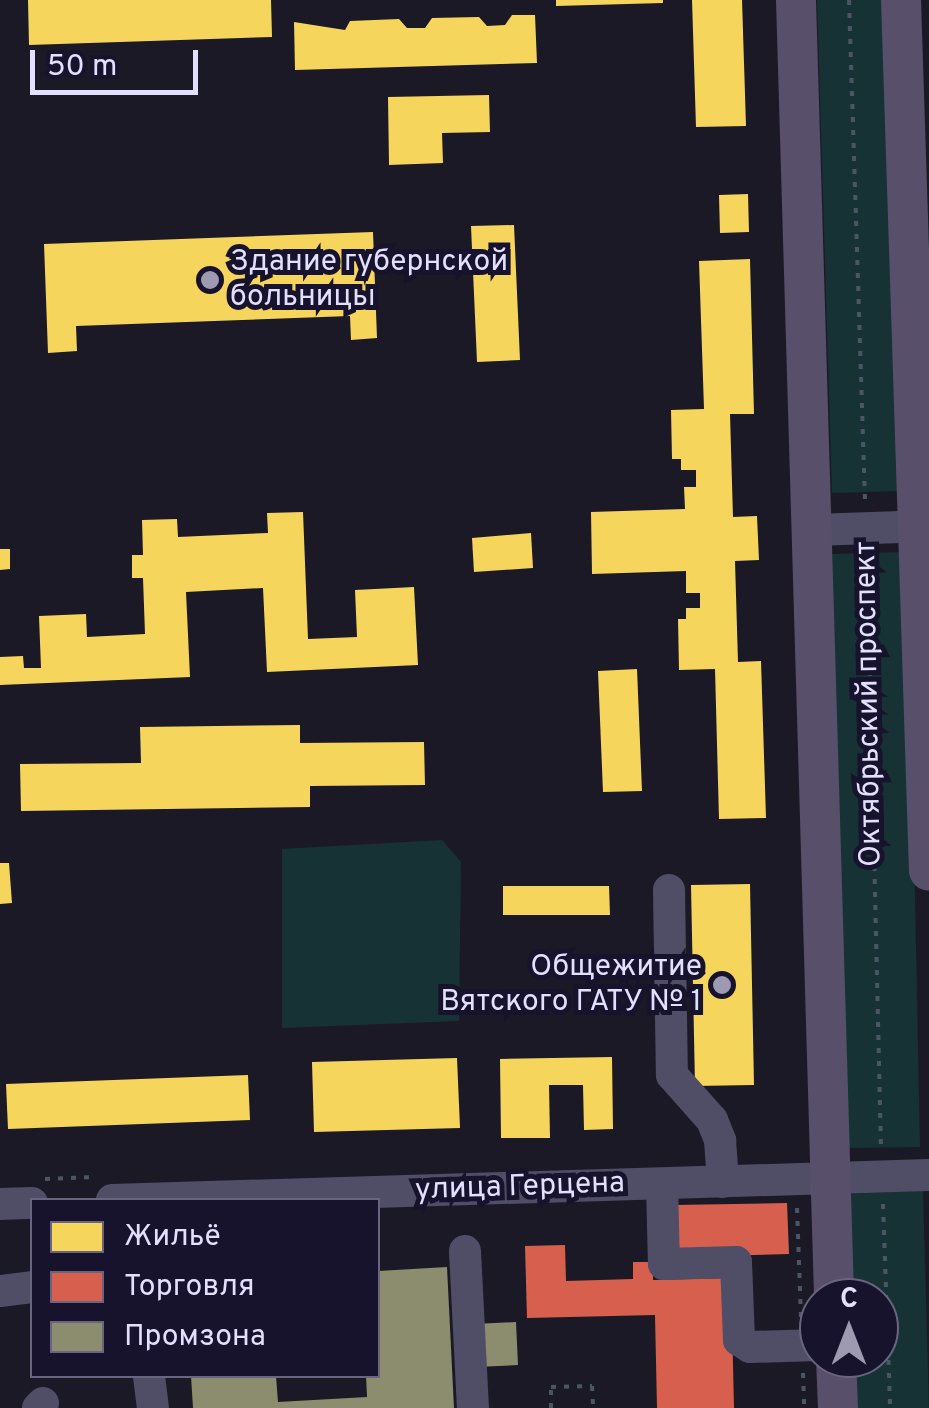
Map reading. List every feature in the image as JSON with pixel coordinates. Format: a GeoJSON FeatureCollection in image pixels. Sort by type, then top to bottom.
{"type":"FeatureCollection","features":[{"type":"Feature","properties":{"kind":"main road","name":"Октябрьский проспект"},"geometry":{"type":"LineString","coordinates":[[796,0],[815,530],[813,1185],[830,1278]]}},
{"type":"Feature","properties":{"kind":"main road","name":"Октябрьский проспект"},"geometry":{"type":"LineString","coordinates":[[900,0],[919,240],[929,871]]}},
{"type":"Feature","properties":{"kind":"main road"},"geometry":{"type":"LineString","coordinates":[[828,1378],[838,1408]]}},
{"type":"Feature","properties":{"kind":"street"},"geometry":{"type":"LineString","coordinates":[[815,530],[923,526]]}},
{"type":"Feature","properties":{"kind":"street"},"geometry":{"type":"LineString","coordinates":[[668,890],[672,1075],[712,1120],[720,1140],[722,1182]]}},
{"type":"Feature","properties":{"kind":"street","name":"улица Герцена"},"geometry":{"type":"LineString","coordinates":[[181,1198],[722,1182],[813,1185],[929,1175]]}},
{"type":"Feature","properties":{"kind":"street"},"geometry":{"type":"LineString","coordinates":[[662,1184],[664,1264],[736,1262],[739,1340],[750,1347],[799,1348]]}},
{"type":"Feature","properties":{"kind":"street"},"geometry":{"type":"LineString","coordinates":[[0,1204],[30,1203]]}},
{"type":"Feature","properties":{"kind":"street"},"geometry":{"type":"LineString","coordinates":[[465,1251],[473,1408]]}},
{"type":"Feature","properties":{"kind":"street"},"geometry":{"type":"LineString","coordinates":[[0,1291],[30,1286]]}},
{"type":"Feature","properties":{"kind":"street"},"geometry":{"type":"LineString","coordinates":[[149,1378],[154,1408]]}},
{"type":"Feature","properties":{"kind":"path","name":"Октябрьский проспект"},"geometry":{"type":"LineString","coordinates":[[848,0],[890,1408]]}},
{"type":"Feature","properties":{"kind":"path"},"geometry":{"type":"LineString","coordinates":[[813,1185],[816,1278]]}},
{"type":"Feature","properties":{"kind":"path"},"geometry":{"type":"LineString","coordinates":[[804,1408],[812,1378]]}},
{"type":"Feature","properties":{"kind":"path"},"geometry":{"type":"LineString","coordinates":[[551,1408],[551,1387],[592,1386],[593,1408]]}},
{"type":"Feature","properties":{"kind":"green space"},"geometry":{"type":"Polygon","coordinates":[[[817,0],[885,0],[899,491],[832,493],[817,0]]]}},
{"type":"Feature","properties":{"kind":"green space"},"geometry":{"type":"Polygon","coordinates":[[[908,552],[920,1147],[844,1148],[832,554],[908,552]]]}},
{"type":"Feature","properties":{"kind":"green space"},"geometry":{"type":"Polygon","coordinates":[[[442,840],[461,862],[459,1021],[282,1028],[282,849],[442,840]]]}},
{"type":"Feature","properties":{"kind":"green space"},"geometry":{"type":"Polygon","coordinates":[[[923,1191],[929,1408],[853,1408],[852,1378],[899,1378],[899,1278],[847,1278],[845,1194],[923,1191]]]}},
{"type":"Feature","properties":{"kind":"building: Жильё"},"geometry":{"type":"Polygon","coordinates":[[[28,0],[271,0],[272,37],[29,45],[28,0]]]}},
{"type":"Feature","properties":{"kind":"building: Жильё"},"geometry":{"type":"Polygon","coordinates":[[[556,0],[663,0],[663,3],[556,6],[556,0]]]}},
{"type":"Feature","properties":{"kind":"building: Жильё"},"geometry":{"type":"Polygon","coordinates":[[[692,0],[742,0],[746,126],[696,127],[692,0]]]}},
{"type":"Feature","properties":{"kind":"building: Жильё"},"geometry":{"type":"Polygon","coordinates":[[[512,15],[535,15],[537,63],[295,70],[294,22],[345,30],[350,21],[399,19],[407,28],[425,28],[432,18],[479,17],[487,26],[505,25],[512,15]]]}},
{"type":"Feature","properties":{"kind":"building: Жильё"},"geometry":{"type":"Polygon","coordinates":[[[489,95],[490,132],[442,133],[443,163],[389,165],[388,97],[489,95]]]}},
{"type":"Feature","properties":{"kind":"building: Жильё"},"geometry":{"type":"Polygon","coordinates":[[[748,194],[749,232],[720,233],[719,195],[748,194]]]}},
{"type":"Feature","properties":{"kind":"building: Жильё"},"geometry":{"type":"Polygon","coordinates":[[[514,225],[520,360],[477,362],[471,226],[514,225]]]}},
{"type":"Feature","properties":{"kind":"building: Жильё","name":"Здание губернской больницы"},"geometry":{"type":"Polygon","coordinates":[[[373,232],[377,338],[351,340],[350,316],[76,326],[77,351],[48,353],[44,244],[373,232]]]}},
{"type":"Feature","properties":{"kind":"building: Жильё"},"geometry":{"type":"Polygon","coordinates":[[[750,259],[754,414],[730,414],[733,517],[757,516],[759,560],[735,561],[738,662],[761,661],[766,818],[719,819],[715,669],[679,670],[678,619],[686,619],[686,608],[700,608],[700,593],[686,593],[686,571],[592,574],[591,512],[685,509],[684,487],[696,487],[696,470],[681,470],[681,459],[672,459],[671,410],[704,409],[699,261],[750,259]]]}},
{"type":"Feature","properties":{"kind":"building: Жильё"},"geometry":{"type":"Polygon","coordinates":[[[303,512],[308,639],[357,637],[355,590],[414,587],[418,665],[267,672],[263,588],[186,592],[190,677],[0,685],[0,657],[23,656],[24,668],[41,668],[39,616],[86,614],[87,637],[145,634],[143,578],[132,578],[132,555],[143,555],[142,520],[177,519],[178,537],[268,533],[267,513],[303,512]]]}},
{"type":"Feature","properties":{"kind":"building: Жильё"},"geometry":{"type":"Polygon","coordinates":[[[531,533],[533,568],[474,572],[472,538],[531,533]]]}},
{"type":"Feature","properties":{"kind":"building: Жильё"},"geometry":{"type":"Polygon","coordinates":[[[0,549],[10,549],[10,569],[0,570],[0,549]]]}},
{"type":"Feature","properties":{"kind":"building: Жильё"},"geometry":{"type":"Polygon","coordinates":[[[637,669],[642,791],[603,792],[598,671],[637,669]]]}},
{"type":"Feature","properties":{"kind":"building: Жильё"},"geometry":{"type":"Polygon","coordinates":[[[300,725],[300,743],[424,742],[425,785],[310,786],[310,807],[21,811],[20,764],[141,763],[140,727],[300,725]]]}},
{"type":"Feature","properties":{"kind":"building: Жильё"},"geometry":{"type":"Polygon","coordinates":[[[0,863],[9,863],[12,903],[0,904],[0,863]]]}},
{"type":"Feature","properties":{"kind":"building: Жильё","name":"Общежитие Вятского ГАТУ № 1"},"geometry":{"type":"Polygon","coordinates":[[[750,884],[754,1085],[695,1086],[691,885],[750,884]]]}},
{"type":"Feature","properties":{"kind":"building: Жильё"},"geometry":{"type":"Polygon","coordinates":[[[503,886],[609,886],[610,915],[503,915],[503,886]]]}},
{"type":"Feature","properties":{"kind":"building: Жильё"},"geometry":{"type":"Polygon","coordinates":[[[612,1057],[613,1129],[584,1130],[583,1085],[549,1085],[550,1138],[501,1138],[500,1059],[612,1057]]]}},
{"type":"Feature","properties":{"kind":"building: Жильё"},"geometry":{"type":"Polygon","coordinates":[[[457,1058],[460,1128],[314,1132],[312,1062],[457,1058]]]}},
{"type":"Feature","properties":{"kind":"building: Жильё"},"geometry":{"type":"Polygon","coordinates":[[[248,1075],[250,1120],[8,1129],[6,1084],[248,1075]]]}},
{"type":"Feature","properties":{"kind":"building: Торговля"},"geometry":{"type":"Polygon","coordinates":[[[787,1203],[789,1254],[675,1257],[674,1205],[787,1203]]]}},
{"type":"Feature","properties":{"kind":"building: Торговля"},"geometry":{"type":"Polygon","coordinates":[[[565,1245],[566,1281],[633,1279],[633,1262],[653,1262],[653,1280],[731,1278],[734,1408],[657,1408],[655,1315],[527,1318],[525,1246],[565,1245]]]}},
{"type":"Feature","properties":{"kind":"building: Промзона"},"geometry":{"type":"Polygon","coordinates":[[[447,1267],[454,1408],[193,1408],[191,1378],[276,1378],[278,1402],[367,1397],[366,1378],[380,1378],[380,1271],[447,1267]]]}},
{"type":"Feature","properties":{"kind":"building: Промзона"},"geometry":{"type":"Polygon","coordinates":[[[516,1322],[518,1365],[476,1367],[474,1324],[516,1322]]]}},
{"type":"Feature","properties":{"kind":"place","name":"Здание губернской больницы"},"geometry":{"type":"Point","coordinates":[210,280]}},
{"type":"Feature","properties":{"kind":"place","name":"Общежитие Вятского ГАТУ № 1"},"geometry":{"type":"Point","coordinates":[722,985]}}]}
